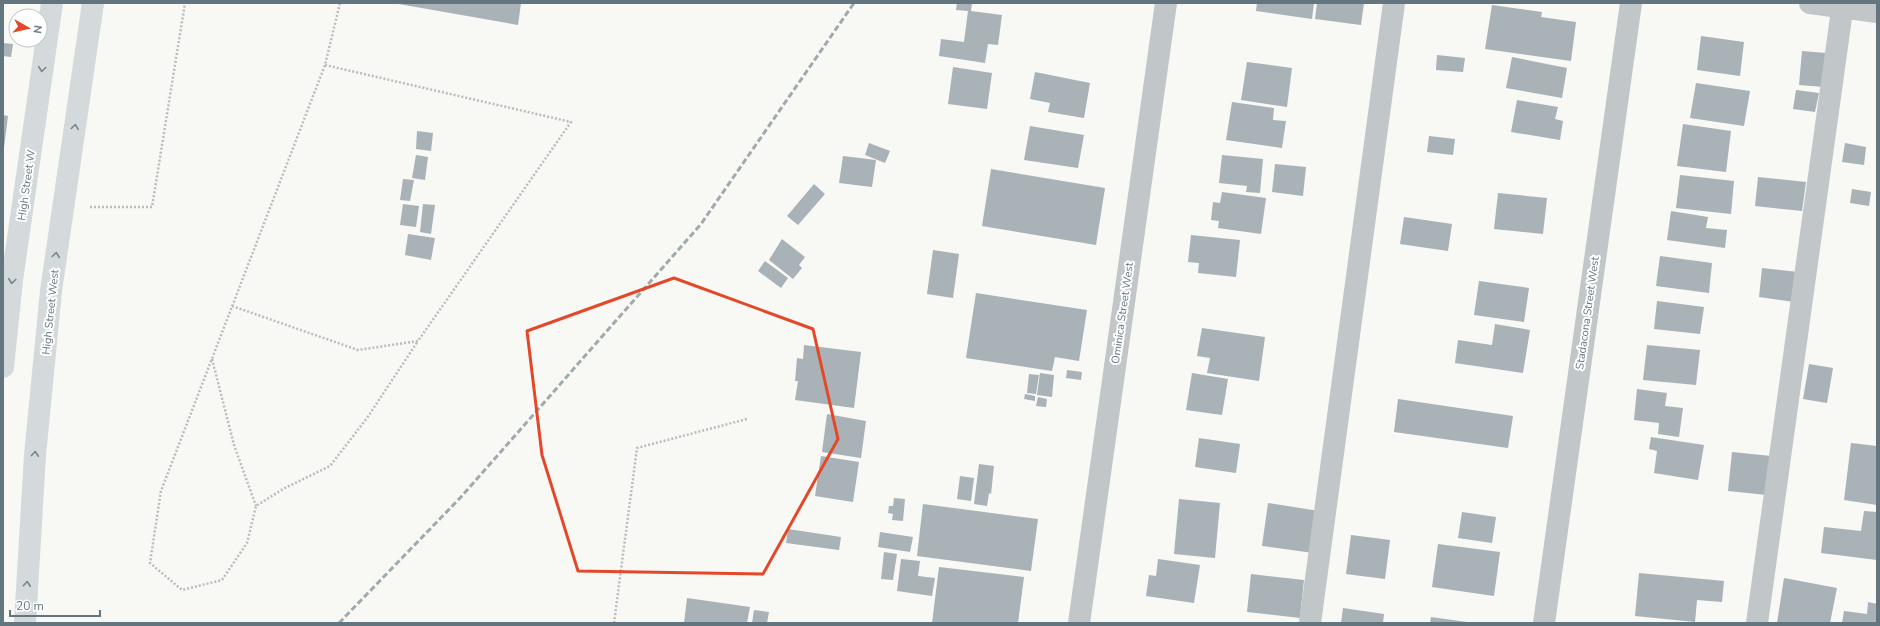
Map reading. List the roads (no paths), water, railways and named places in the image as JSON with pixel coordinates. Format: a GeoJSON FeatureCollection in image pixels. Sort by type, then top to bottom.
{"type":"FeatureCollection","features":[{"type":"Feature","properties":{"kind":"main road","name":"High Street W"},"geometry":{"type":"LineString","coordinates":[[3,367],[12,280],[52,3]]}},
{"type":"Feature","properties":{"kind":"main road","name":"High Street West"},"geometry":{"type":"LineString","coordinates":[[25,623],[35,455],[51,291],[93,3]]}},
{"type":"Feature","properties":{"kind":"street","name":"Ominica Street West"},"geometry":{"type":"LineString","coordinates":[[1079,623],[1166,3]]}},
{"type":"Feature","properties":{"kind":"street"},"geometry":{"type":"LineString","coordinates":[[1310,623],[1394,3]]}},
{"type":"Feature","properties":{"kind":"street","name":"Stadacona Street West"},"geometry":{"type":"LineString","coordinates":[[1544,623],[1631,3]]}},
{"type":"Feature","properties":{"kind":"street"},"geometry":{"type":"LineString","coordinates":[[1810,3],[1843,5],[1877,12]]}},
{"type":"Feature","properties":{"kind":"street"},"geometry":{"type":"LineString","coordinates":[[1757,623],[1843,5]]}},
{"type":"Feature","properties":{"kind":"railway"},"geometry":{"type":"LineString","coordinates":[[339,623],[461,497],[701,224],[854,3]]}}]}
